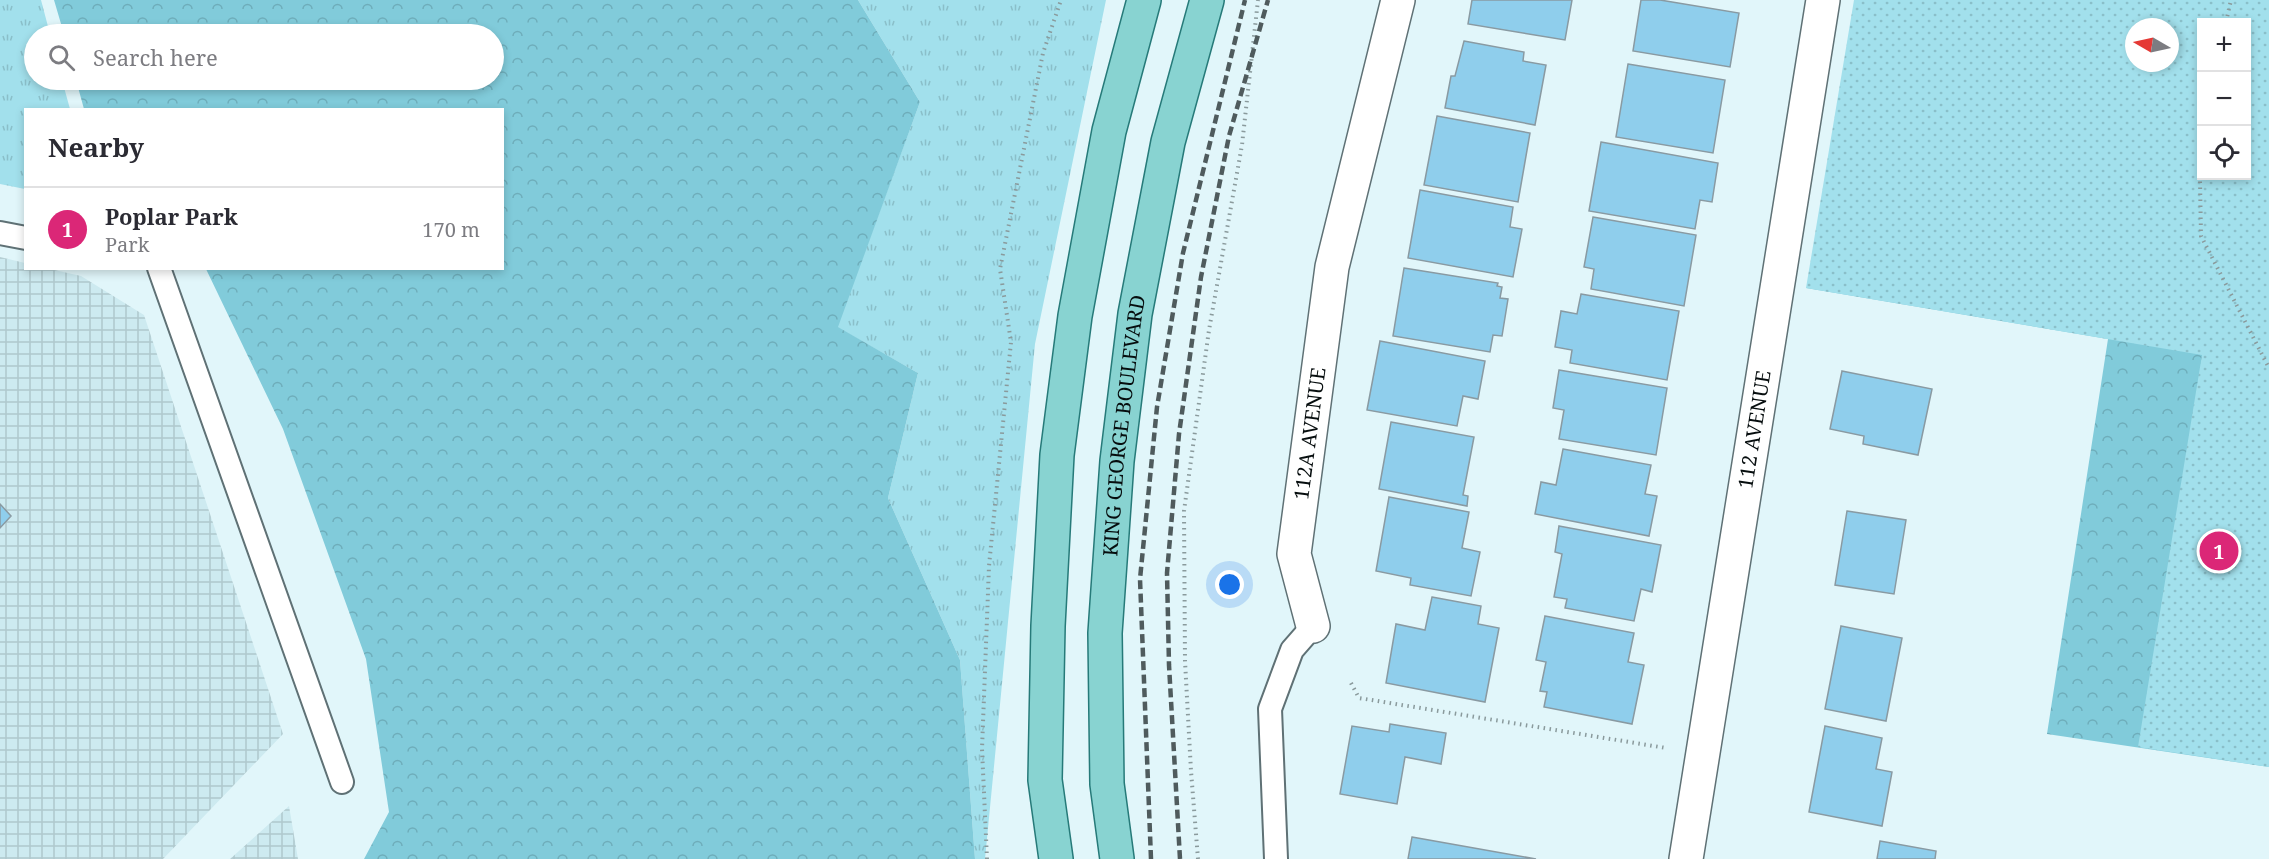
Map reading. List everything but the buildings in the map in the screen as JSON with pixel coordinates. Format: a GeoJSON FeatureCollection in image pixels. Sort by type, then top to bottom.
{"type":"FeatureCollection","features":[{"type":"Feature","properties":{"kind":"main road"},"geometry":{"type":"LineString","coordinates":[[1056,859],[1045,780],[1048,626],[1057,455],[1076,316],[1109,131],[1144,0]]}},
{"type":"Feature","properties":{"kind":"main road","name":"KING GEORGE BOULEVARD"},"geometry":{"type":"LineString","coordinates":[[1117,859],[1107,784],[1105,633],[1117,461],[1135,314],[1163,165],[1207,0]]}},
{"type":"Feature","properties":{"kind":"street","name":"112A AVENUE"},"geometry":{"type":"LineString","coordinates":[[1313,626],[1294,554],[1332,267],[1398,0]]}},
{"type":"Feature","properties":{"kind":"street","name":"112 AVENUE"},"geometry":{"type":"LineString","coordinates":[[1686,859],[1823,0]]}},
{"type":"Feature","properties":{"kind":"lane"},"geometry":{"type":"LineString","coordinates":[[0,233],[24,238]]}},
{"type":"Feature","properties":{"kind":"lane"},"geometry":{"type":"LineString","coordinates":[[160,270],[342,782]]}},
{"type":"Feature","properties":{"kind":"lane","name":"112A AVENUE"},"geometry":{"type":"LineString","coordinates":[[1276,859],[1270,709],[1292,650],[1313,626]]}},
{"type":"Feature","properties":{"kind":"path"},"geometry":{"type":"LineString","coordinates":[[987,859],[982,749],[989,566],[1011,342],[1000,269],[1043,53],[1061,0]]}},
{"type":"Feature","properties":{"kind":"path"},"geometry":{"type":"LineString","coordinates":[[1198,859],[1185,661],[1184,511],[1209,330],[1242,145],[1258,0]]}},
{"type":"Feature","properties":{"kind":"path"},"geometry":{"type":"LineString","coordinates":[[2227,18],[2231,0]]}},
{"type":"Feature","properties":{"kind":"path"},"geometry":{"type":"LineString","coordinates":[[2199,126],[2201,236],[2269,368]]}},
{"type":"Feature","properties":{"kind":"path"},"geometry":{"type":"LineString","coordinates":[[1351,683],[1359,698],[1666,748]]}},
{"type":"Feature","properties":{"kind":"shaded area"},"geometry":{"type":"Polygon","coordinates":[[[0,257],[24,263],[24,270],[54,270],[81,276],[144,315],[283,734],[163,859],[0,859],[0,257]]]}},
{"type":"Feature","properties":{"kind":"shaded area"},"geometry":{"type":"Polygon","coordinates":[[[289,806],[298,859],[230,859],[289,806]]]}},
{"type":"Feature","properties":{"kind":"green space"},"geometry":{"type":"Polygon","coordinates":[[[0,0],[41,0],[47,24],[24,24],[24,90],[65,90],[70,108],[24,108],[24,189],[0,184],[0,0]]]}},
{"type":"Feature","properties":{"kind":"green space"},"geometry":{"type":"Polygon","coordinates":[[[54,0],[858,0],[920,102],[838,327],[918,373],[888,498],[960,660],[975,859],[364,859],[389,812],[366,659],[283,429],[206,270],[504,270],[504,108],[84,108],[79,90],[504,90],[504,24],[61,24],[54,0]]]}},
{"type":"Feature","properties":{"kind":"green space"},"geometry":{"type":"Polygon","coordinates":[[[858,0],[1106,0],[1035,344],[985,859],[975,859],[960,660],[888,498],[918,373],[837,327],[920,102],[858,0]]]}},
{"type":"Feature","properties":{"kind":"green space"},"geometry":{"type":"Polygon","coordinates":[[[1854,0],[2269,0],[2269,767],[2138,747],[2202,355],[1806,288],[1854,0]]]}},
{"type":"Feature","properties":{"kind":"green space"},"geometry":{"type":"Polygon","coordinates":[[[2269,0],[2269,767],[2047,734],[2108,339],[1806,288],[2036,33],[2125,20],[2125,72],[2179,72],[2179,18],[2142,18],[2269,0]]]}},
{"type":"Feature","properties":{"kind":"railway"},"geometry":{"type":"LineString","coordinates":[[1151,859],[1140,579],[1157,407],[1183,253],[1245,0]]}},
{"type":"Feature","properties":{"kind":"railway"},"geometry":{"type":"LineString","coordinates":[[1180,859],[1169,665],[1167,573],[1179,434],[1201,277],[1229,136],[1268,0]]}},
{"type":"Feature","properties":{"kind":"place","name":"Poplar Park"},"geometry":{"type":"Point","coordinates":[2219,551]}}]}
